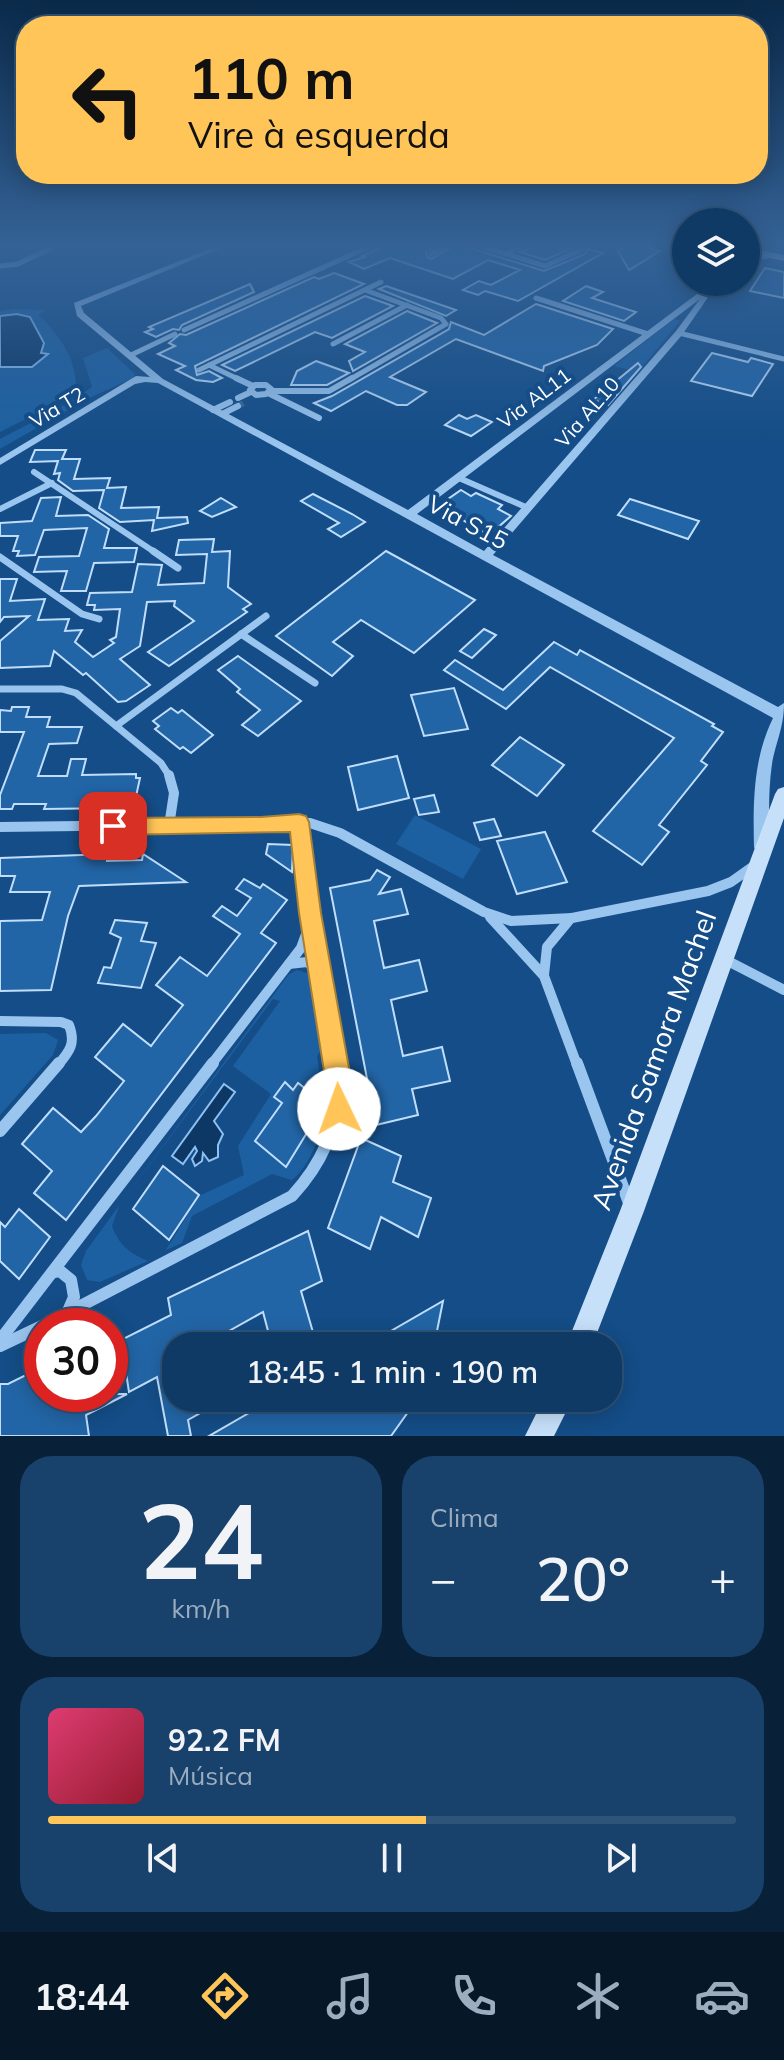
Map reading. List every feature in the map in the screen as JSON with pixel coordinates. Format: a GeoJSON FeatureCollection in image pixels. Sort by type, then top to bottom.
{"type":"FeatureCollection","features":[{"type":"Feature","properties":{"kind":"main road","name":"Avenida Samora Machel"},"geometry":{"type":"LineString","coordinates":[[584,1332],[632,1211],[784,794]]}},
{"type":"Feature","properties":{"kind":"main road"},"geometry":{"type":"LineString","coordinates":[[539,1436],[552,1412]]}},
{"type":"Feature","properties":{"kind":"street","name":"Via S15"},"geometry":{"type":"LineString","coordinates":[[79,311],[160,381],[782,711]]}},
{"type":"Feature","properties":{"kind":"street"},"geometry":{"type":"LineString","coordinates":[[131,355],[175,334],[183,334],[184,330],[226,311]]}},
{"type":"Feature","properties":{"kind":"street"},"geometry":{"type":"LineString","coordinates":[[199,370],[321,311]]}},
{"type":"Feature","properties":{"kind":"street"},"geometry":{"type":"LineString","coordinates":[[333,344],[396,311]]}},
{"type":"Feature","properties":{"kind":"street"},"geometry":{"type":"LineString","coordinates":[[245,402],[269,392],[329,391],[446,324],[443,319],[422,311]]}},
{"type":"Feature","properties":{"kind":"street"},"geometry":{"type":"LineString","coordinates":[[576,311],[648,334]]}},
{"type":"Feature","properties":{"kind":"street","name":"Via AL11"},"geometry":{"type":"LineString","coordinates":[[409,515],[679,311]]}},
{"type":"Feature","properties":{"kind":"street","name":"Via AL10"},"geometry":{"type":"LineString","coordinates":[[486,556],[696,311]]}},
{"type":"Feature","properties":{"kind":"street"},"geometry":{"type":"LineString","coordinates":[[669,318],[683,318],[687,323]]}},
{"type":"Feature","properties":{"kind":"street"},"geometry":{"type":"LineString","coordinates":[[679,333],[784,359]]}},
{"type":"Feature","properties":{"kind":"street"},"geometry":{"type":"LineString","coordinates":[[133,382],[143,373],[141,364]]}},
{"type":"Feature","properties":{"kind":"street"},"geometry":{"type":"LineString","coordinates":[[209,365],[260,395]]}},
{"type":"Feature","properties":{"kind":"street"},"geometry":{"type":"LineString","coordinates":[[133,382],[145,379],[160,381]]}},
{"type":"Feature","properties":{"kind":"street","name":"Via T2"},"geometry":{"type":"LineString","coordinates":[[0,462],[133,382]]}},
{"type":"Feature","properties":{"kind":"street"},"geometry":{"type":"LineString","coordinates":[[218,412],[238,402],[252,389],[266,385],[269,392],[319,418]]}},
{"type":"Feature","properties":{"kind":"street"},"geometry":{"type":"LineString","coordinates":[[218,412],[230,402]]}},
{"type":"Feature","properties":{"kind":"street"},"geometry":{"type":"LineString","coordinates":[[34,472],[178,568]]}},
{"type":"Feature","properties":{"kind":"street"},"geometry":{"type":"LineString","coordinates":[[459,478],[528,508]]}},
{"type":"Feature","properties":{"kind":"street"},"geometry":{"type":"LineString","coordinates":[[0,509],[52,483]]}},
{"type":"Feature","properties":{"kind":"street"},"geometry":{"type":"LineString","coordinates":[[0,557],[82,614],[99,619]]}},
{"type":"Feature","properties":{"kind":"street"},"geometry":{"type":"LineString","coordinates":[[116,726],[266,616]]}},
{"type":"Feature","properties":{"kind":"street"},"geometry":{"type":"LineString","coordinates":[[241,634],[315,683]]}},
{"type":"Feature","properties":{"kind":"street"},"geometry":{"type":"LineString","coordinates":[[0,689],[69,690],[116,726],[172,776],[176,791],[169,826]]}},
{"type":"Feature","properties":{"kind":"street"},"geometry":{"type":"LineString","coordinates":[[0,827],[310,823],[340,833],[484,912],[511,921],[572,918],[708,891],[731,882],[760,856],[759,789],[768,748],[782,711]]}},
{"type":"Feature","properties":{"kind":"street"},"geometry":{"type":"LineString","coordinates":[[75,1308],[292,1196],[305,1184],[325,1149],[339,1109],[340,1090],[310,913],[299,822]]}},
{"type":"Feature","properties":{"kind":"street"},"geometry":{"type":"LineString","coordinates":[[484,912],[513,938],[544,976],[632,1211]]}},
{"type":"Feature","properties":{"kind":"street"},"geometry":{"type":"LineString","coordinates":[[0,1343],[288,964],[305,940],[310,913]]}},
{"type":"Feature","properties":{"kind":"street"},"geometry":{"type":"LineString","coordinates":[[544,976],[547,947],[572,918]]}},
{"type":"Feature","properties":{"kind":"street"},"geometry":{"type":"LineString","coordinates":[[723,958],[784,990]]}},
{"type":"Feature","properties":{"kind":"street"},"geometry":{"type":"LineString","coordinates":[[288,964],[307,962],[320,972]]}},
{"type":"Feature","properties":{"kind":"street"},"geometry":{"type":"LineString","coordinates":[[0,1021],[61,1022],[69,1025],[74,1038],[70,1051],[0,1131]]}},
{"type":"Feature","properties":{"kind":"street"},"geometry":{"type":"LineString","coordinates":[[54,1273],[66,1274],[74,1288],[69,1308]]}},
{"type":"Feature","properties":{"kind":"street"},"geometry":{"type":"LineString","coordinates":[[0,1343],[24,1333]]}},
{"type":"Feature","properties":{"kind":"shaded area"},"geometry":{"type":"Polygon","coordinates":[[[0,311],[44,311],[39,315],[70,358],[76,389],[71,396],[0,432],[0,367],[31,367],[47,354],[41,353],[25,315],[0,316],[0,311]]]}},
{"type":"Feature","properties":{"kind":"shaded area"},"geometry":{"type":"Polygon","coordinates":[[[17,314],[30,317],[44,343],[41,353],[48,354],[32,367],[0,367],[0,316],[17,314]]]}},
{"type":"Feature","properties":{"kind":"shaded area"},"geometry":{"type":"Polygon","coordinates":[[[674,319],[680,321],[638,372],[614,366],[674,319]]]}},
{"type":"Feature","properties":{"kind":"shaded area"},"geometry":{"type":"Polygon","coordinates":[[[107,348],[135,374],[133,378],[87,399],[0,449],[0,439],[67,404],[92,387],[83,358],[107,348]]]}},
{"type":"Feature","properties":{"kind":"shaded area"},"geometry":{"type":"Polygon","coordinates":[[[415,815],[481,849],[463,879],[396,844],[415,815]]]}},
{"type":"Feature","properties":{"kind":"shaded area"},"geometry":{"type":"Polygon","coordinates":[[[297,970],[310,974],[313,984],[324,1047],[317,1056],[320,1076],[330,1085],[324,1122],[307,1162],[292,1180],[272,1174],[192,1216],[182,1243],[166,1250],[199,1196],[244,1175],[238,1146],[271,1094],[233,1066],[280,1001],[273,999],[119,1206],[112,1226],[115,1233],[126,1248],[148,1261],[100,1282],[87,1280],[81,1265],[86,1251],[288,975],[297,970]]]}},
{"type":"Feature","properties":{"kind":"shaded area"},"geometry":{"type":"Polygon","coordinates":[[[46,1033],[58,1040],[53,1055],[0,1115],[0,1034],[46,1033]]]}},
{"type":"Feature","properties":{"kind":"shaded area"},"geometry":{"type":"Polygon","coordinates":[[[224,1084],[235,1092],[214,1121],[223,1134],[218,1145],[218,1157],[209,1161],[203,1153],[202,1161],[195,1166],[192,1159],[197,1151],[195,1147],[183,1164],[172,1156],[224,1084]]]}},
{"type":"Feature","properties":{"kind":"building"},"geometry":{"type":"Polygon","coordinates":[[[187,311],[213,311],[182,325],[179,330],[173,329],[156,337],[145,332],[153,329],[149,327],[187,311]]]}},
{"type":"Feature","properties":{"kind":"building"},"geometry":{"type":"Polygon","coordinates":[[[239,311],[308,311],[195,366],[197,375],[209,371],[222,378],[213,382],[196,380],[176,370],[185,366],[158,354],[175,346],[169,343],[180,334],[186,335],[239,311]]]}},
{"type":"Feature","properties":{"kind":"building"},"geometry":{"type":"Polygon","coordinates":[[[334,311],[383,311],[332,338],[315,332],[235,371],[222,365],[334,311]]]}},
{"type":"Feature","properties":{"kind":"building"},"geometry":{"type":"Polygon","coordinates":[[[407,311],[437,323],[353,371],[349,361],[365,352],[345,344],[407,311]]]}},
{"type":"Feature","properties":{"kind":"building"},"geometry":{"type":"Polygon","coordinates":[[[434,311],[454,311],[446,316],[434,311]]]}},
{"type":"Feature","properties":{"kind":"building"},"geometry":{"type":"Polygon","coordinates":[[[524,311],[558,311],[613,329],[597,345],[544,366],[543,371],[456,339],[390,377],[426,392],[407,405],[397,405],[366,391],[331,411],[314,403],[332,396],[449,329],[451,322],[484,335],[524,311]]]}},
{"type":"Feature","properties":{"kind":"building"},"geometry":{"type":"Polygon","coordinates":[[[594,311],[636,312],[624,321],[594,311]]]}},
{"type":"Feature","properties":{"kind":"building"},"geometry":{"type":"Polygon","coordinates":[[[712,353],[748,362],[751,358],[773,364],[752,396],[691,381],[712,353]]]}},
{"type":"Feature","properties":{"kind":"building"},"geometry":{"type":"Polygon","coordinates":[[[316,361],[349,373],[327,385],[291,385],[297,371],[316,361]]]}},
{"type":"Feature","properties":{"kind":"building"},"geometry":{"type":"Polygon","coordinates":[[[638,363],[641,367],[608,405],[593,400],[638,363]]]}},
{"type":"Feature","properties":{"kind":"building"},"geometry":{"type":"Polygon","coordinates":[[[459,415],[467,419],[476,415],[492,422],[471,436],[445,425],[459,415]]]}},
{"type":"Feature","properties":{"kind":"building"},"geometry":{"type":"Polygon","coordinates":[[[35,450],[66,450],[62,459],[80,459],[74,479],[110,478],[107,488],[126,487],[121,508],[159,507],[157,518],[187,517],[188,523],[152,531],[154,520],[120,522],[99,508],[104,490],[73,491],[58,480],[60,473],[54,474],[58,461],[30,462],[35,450]]]}},
{"type":"Feature","properties":{"kind":"building"},"geometry":{"type":"Polygon","coordinates":[[[461,490],[502,505],[498,509],[511,516],[489,535],[438,506],[461,490]]]}},
{"type":"Feature","properties":{"kind":"building"},"geometry":{"type":"Polygon","coordinates":[[[313,494],[365,522],[341,537],[328,529],[339,523],[301,501],[313,494]]]}},
{"type":"Feature","properties":{"kind":"building"},"geometry":{"type":"Polygon","coordinates":[[[61,497],[56,516],[88,515],[109,529],[104,548],[137,548],[134,562],[94,563],[86,591],[61,591],[67,571],[34,572],[39,557],[79,556],[87,528],[44,530],[35,555],[17,556],[19,551],[13,551],[18,536],[0,536],[0,523],[32,521],[41,498],[61,497]]]}},
{"type":"Feature","properties":{"kind":"building"},"geometry":{"type":"Polygon","coordinates":[[[221,498],[236,507],[212,517],[200,511],[221,498]]]}},
{"type":"Feature","properties":{"kind":"building"},"geometry":{"type":"Polygon","coordinates":[[[630,499],[699,521],[688,539],[618,515],[630,499]]]}},
{"type":"Feature","properties":{"kind":"building"},"geometry":{"type":"Polygon","coordinates":[[[214,539],[212,552],[230,551],[228,587],[251,604],[243,609],[247,612],[169,666],[148,652],[194,621],[174,606],[175,601],[147,602],[140,646],[120,659],[150,685],[126,701],[118,702],[86,673],[83,675],[54,651],[50,666],[0,668],[0,641],[29,616],[4,617],[0,622],[0,579],[17,579],[10,601],[45,599],[38,620],[69,619],[65,631],[82,630],[75,642],[93,657],[114,643],[110,640],[116,637],[120,609],[94,610],[95,605],[87,605],[90,593],[132,592],[138,564],[162,565],[158,585],[204,583],[207,554],[176,555],[179,540],[214,539]]]}},
{"type":"Feature","properties":{"kind":"building"},"geometry":{"type":"Polygon","coordinates":[[[386,551],[475,600],[414,653],[361,620],[333,642],[353,656],[332,676],[276,636],[386,551]]]}},
{"type":"Feature","properties":{"kind":"building"},"geometry":{"type":"Polygon","coordinates":[[[484,629],[496,635],[472,658],[460,651],[484,629]]]}},
{"type":"Feature","properties":{"kind":"building"},"geometry":{"type":"Polygon","coordinates":[[[554,642],[577,655],[580,650],[714,724],[712,726],[723,732],[701,761],[707,765],[659,825],[669,832],[642,865],[593,831],[674,738],[550,667],[506,709],[444,670],[455,660],[503,690],[554,642]]]}},
{"type":"Feature","properties":{"kind":"building"},"geometry":{"type":"Polygon","coordinates":[[[238,656],[301,701],[258,736],[242,725],[260,710],[237,692],[240,689],[218,670],[238,656]]]}},
{"type":"Feature","properties":{"kind":"building"},"geometry":{"type":"Polygon","coordinates":[[[454,688],[468,729],[424,736],[411,695],[454,688]]]}},
{"type":"Feature","properties":{"kind":"building"},"geometry":{"type":"Polygon","coordinates":[[[12,707],[29,707],[26,717],[50,717],[47,727],[82,727],[77,743],[49,744],[38,776],[67,776],[71,759],[86,759],[82,775],[136,774],[136,778],[140,778],[135,801],[120,802],[119,808],[44,809],[46,804],[14,804],[12,809],[0,809],[0,795],[24,732],[0,732],[0,710],[11,711],[12,707]]]}},
{"type":"Feature","properties":{"kind":"building"},"geometry":{"type":"Polygon","coordinates":[[[171,708],[178,713],[182,710],[213,735],[191,753],[183,747],[180,749],[155,729],[159,726],[153,721],[171,708]]]}},
{"type":"Feature","properties":{"kind":"building"},"geometry":{"type":"Polygon","coordinates":[[[520,737],[564,765],[537,796],[492,765],[520,737]]]}},
{"type":"Feature","properties":{"kind":"building"},"geometry":{"type":"Polygon","coordinates":[[[397,756],[409,798],[358,810],[348,767],[397,756]]]}},
{"type":"Feature","properties":{"kind":"building"},"geometry":{"type":"Polygon","coordinates":[[[434,795],[439,812],[419,815],[414,799],[434,795]]]}},
{"type":"Feature","properties":{"kind":"building"},"geometry":{"type":"Polygon","coordinates":[[[494,819],[501,836],[480,840],[474,823],[494,819]]]}},
{"type":"Feature","properties":{"kind":"building"},"geometry":{"type":"Polygon","coordinates":[[[545,832],[567,882],[517,894],[497,841],[545,832]]]}},
{"type":"Feature","properties":{"kind":"building"},"geometry":{"type":"Polygon","coordinates":[[[268,844],[293,845],[292,872],[266,854],[268,844]]]}},
{"type":"Feature","properties":{"kind":"building"},"geometry":{"type":"Polygon","coordinates":[[[108,854],[107,861],[142,860],[143,854],[186,882],[79,886],[68,916],[51,990],[0,991],[0,921],[42,920],[50,892],[10,892],[15,876],[0,876],[0,858],[108,854]]]}},
{"type":"Feature","properties":{"kind":"building"},"geometry":{"type":"Polygon","coordinates":[[[377,870],[390,877],[379,894],[401,889],[408,914],[374,921],[384,968],[419,960],[427,991],[391,1000],[403,1056],[442,1047],[450,1081],[412,1089],[418,1115],[376,1125],[330,888],[370,880],[377,870]]]}},
{"type":"Feature","properties":{"kind":"building"},"geometry":{"type":"Polygon","coordinates":[[[244,879],[260,888],[263,884],[287,900],[261,933],[276,943],[66,1220],[34,1193],[52,1171],[22,1144],[53,1108],[81,1132],[96,1116],[124,1081],[95,1057],[123,1024],[151,1046],[183,1005],[156,985],[180,957],[207,976],[240,934],[213,916],[222,906],[237,916],[251,898],[236,889],[244,879]]]}},
{"type":"Feature","properties":{"kind":"building"},"geometry":{"type":"Polygon","coordinates":[[[115,920],[147,923],[141,941],[156,943],[141,988],[98,983],[104,967],[111,968],[121,938],[110,933],[115,920]]]}},
{"type":"Feature","properties":{"kind":"building"},"geometry":{"type":"Polygon","coordinates":[[[285,1082],[293,1090],[298,1083],[311,1093],[305,1102],[319,1113],[286,1167],[255,1141],[282,1103],[274,1097],[285,1082]]]}},
{"type":"Feature","properties":{"kind":"building"},"geometry":{"type":"Polygon","coordinates":[[[361,1138],[401,1156],[393,1182],[431,1198],[418,1237],[381,1217],[370,1249],[328,1228],[361,1138]]]}},
{"type":"Feature","properties":{"kind":"building"},"geometry":{"type":"Polygon","coordinates":[[[163,1166],[199,1195],[169,1240],[133,1209],[163,1166]]]}},
{"type":"Feature","properties":{"kind":"building"},"geometry":{"type":"Polygon","coordinates":[[[19,1209],[50,1237],[19,1279],[0,1261],[0,1222],[5,1227],[19,1209]]]}},
{"type":"Feature","properties":{"kind":"building"},"geometry":{"type":"Polygon","coordinates":[[[308,1231],[322,1281],[301,1291],[313,1332],[268,1332],[263,1312],[227,1332],[162,1332],[162,1404],[157,1377],[129,1392],[128,1336],[171,1315],[168,1298],[308,1231]]]}},
{"type":"Feature","properties":{"kind":"building"},"geometry":{"type":"Polygon","coordinates":[[[443,1301],[437,1332],[389,1332],[443,1301]]]}},
{"type":"Feature","properties":{"kind":"building"},"geometry":{"type":"Polygon","coordinates":[[[24,1376],[24,1412],[92,1412],[86,1415],[89,1436],[0,1436],[0,1384],[8,1384],[24,1376]]]}},
{"type":"Feature","properties":{"kind":"building"},"geometry":{"type":"Polygon","coordinates":[[[164,1412],[202,1412],[188,1420],[191,1436],[168,1436],[164,1412]]]}},
{"type":"Feature","properties":{"kind":"building"},"geometry":{"type":"Polygon","coordinates":[[[251,1412],[408,1412],[391,1436],[209,1436],[251,1412]]]}},
{"type":"Feature","properties":{"kind":"tunnel"},"geometry":{"type":"LineString","coordinates":[[238,406],[245,402]]}},
{"type":"Feature","properties":{"kind":"route"},"geometry":{"type":"LineString","coordinates":[[113,826],[261,826],[299,822],[310,913],[340,1090],[339,1109]]}}]}
